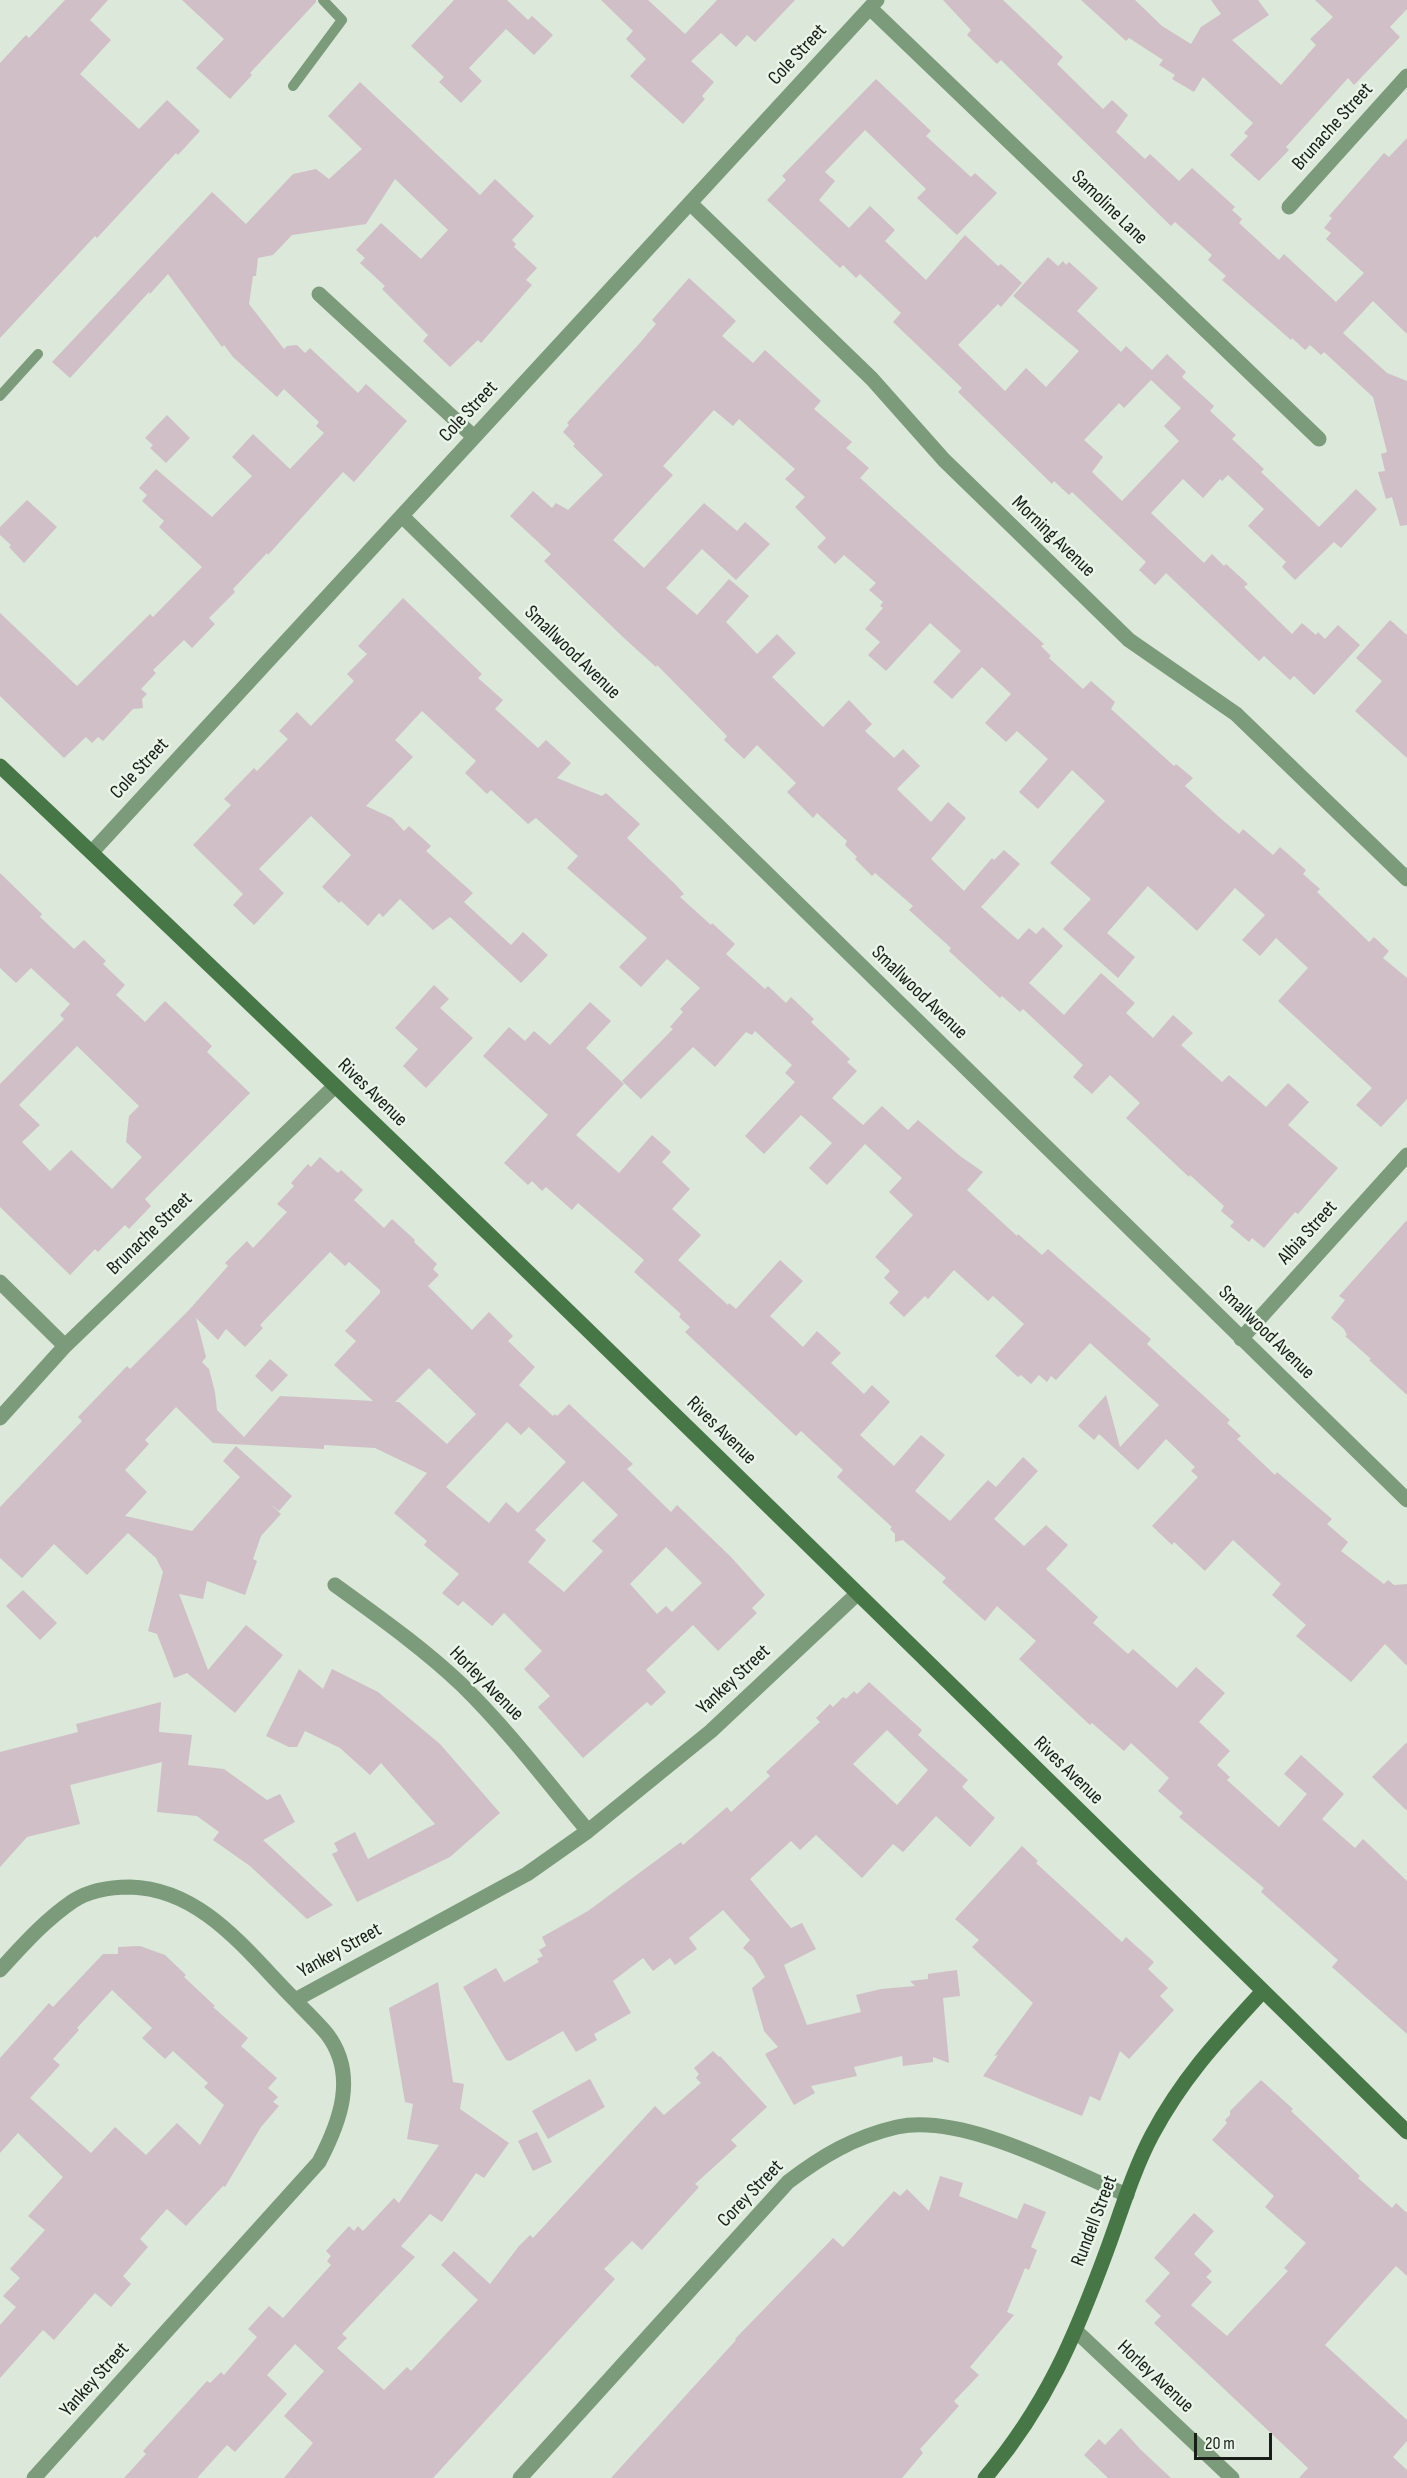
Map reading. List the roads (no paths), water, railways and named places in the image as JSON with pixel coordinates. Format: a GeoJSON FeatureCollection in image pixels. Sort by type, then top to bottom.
{"type":"FeatureCollection","features":[{"type":"Feature","properties":{"kind":"street","name":"Cole Street"},"geometry":{"type":"LineString","coordinates":[[92,852],[874,4]]}},
{"type":"Feature","properties":{"kind":"street","name":"Samoline Lane"},"geometry":{"type":"LineString","coordinates":[[874,4],[1319,439]]}},
{"type":"Feature","properties":{"kind":"street","name":"Brunache Street"},"geometry":{"type":"LineString","coordinates":[[1289,207],[1407,76]]}},
{"type":"Feature","properties":{"kind":"street","name":"Morning Avenue"},"geometry":{"type":"LineString","coordinates":[[690,203],[872,379],[944,460],[1129,640],[1236,714],[1407,879]]}},
{"type":"Feature","properties":{"kind":"street"},"geometry":{"type":"LineString","coordinates":[[319,294],[474,437]]}},
{"type":"Feature","properties":{"kind":"street","name":"Smallwood Avenue"},"geometry":{"type":"LineString","coordinates":[[402,516],[1407,1500]]}},
{"type":"Feature","properties":{"kind":"street","name":"Rives Avenue"},"geometry":{"type":"LineString","coordinates":[[0,766],[334,1086],[1407,2132]]}},
{"type":"Feature","properties":{"kind":"street","name":"Brunache Street"},"geometry":{"type":"LineString","coordinates":[[0,1418],[65,1346],[334,1086]]}},
{"type":"Feature","properties":{"kind":"street","name":"Albia Street"},"geometry":{"type":"LineString","coordinates":[[1241,1339],[1407,1155]]}},
{"type":"Feature","properties":{"kind":"street"},"geometry":{"type":"LineString","coordinates":[[0,1282],[65,1346]]}},
{"type":"Feature","properties":{"kind":"street","name":"Horley Avenue"},"geometry":{"type":"LineString","coordinates":[[335,1585],[398,1631],[462,1685],[520,1749],[588,1831]]}},
{"type":"Feature","properties":{"kind":"street","name":"Yankey Street"},"geometry":{"type":"LineString","coordinates":[[34,2478],[319,2162],[341,2114],[344,2091],[341,2070],[337,2052],[328,2035],[295,2000],[527,1874],[588,1831],[711,1731],[857,1594]]}},
{"type":"Feature","properties":{"kind":"street"},"geometry":{"type":"LineString","coordinates":[[0,1970],[44,1923],[75,1899],[108,1887],[143,1888],[179,1897],[199,1908],[219,1923],[295,2000]]}},
{"type":"Feature","properties":{"kind":"street","name":"Rundell Street"},"geometry":{"type":"LineString","coordinates":[[985,2478],[1030,2420],[1050,2386],[1076,2331],[1151,2137],[1174,2096],[1203,2056],[1263,1991]]}},
{"type":"Feature","properties":{"kind":"street","name":"Corey Street"},"geometry":{"type":"LineString","coordinates":[[520,2478],[788,2182],[821,2157],[860,2138],[899,2127],[940,2126],[996,2140],[1127,2195]]}},
{"type":"Feature","properties":{"kind":"street","name":"Horley Avenue"},"geometry":{"type":"LineString","coordinates":[[1076,2331],[1232,2478]]}},
{"type":"Feature","properties":{"kind":"lane"},"geometry":{"type":"LineString","coordinates":[[293,86],[342,20],[322,0]]}},
{"type":"Feature","properties":{"kind":"lane"},"geometry":{"type":"LineString","coordinates":[[0,396],[38,354]]}}]}
